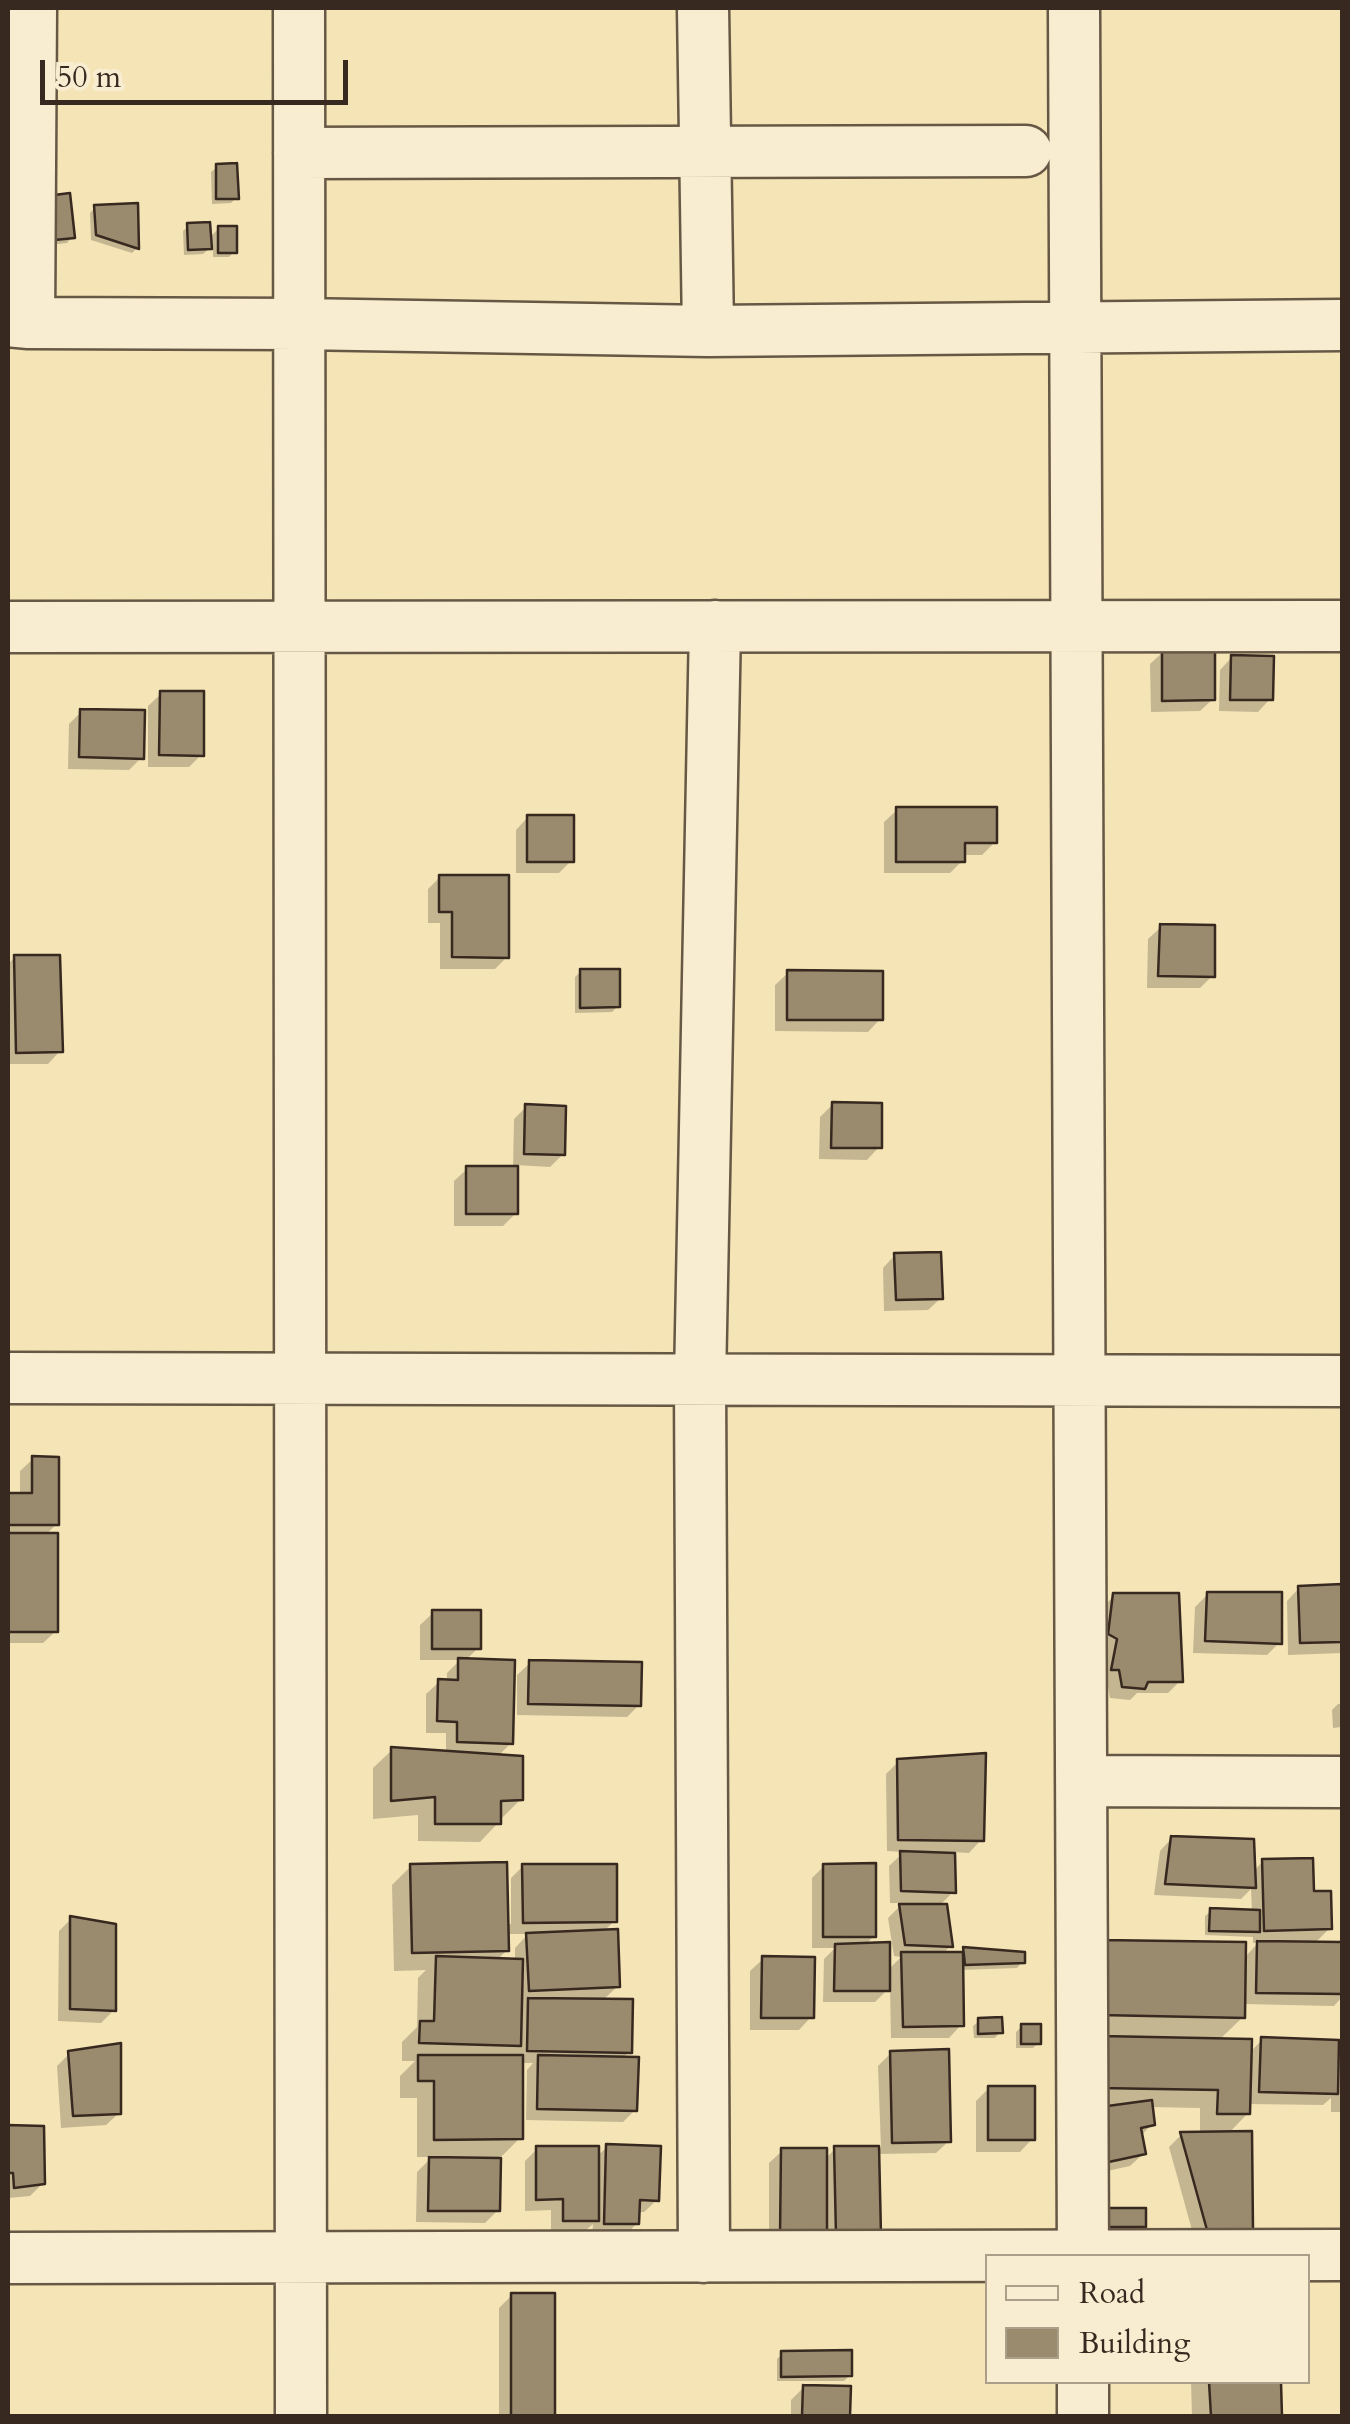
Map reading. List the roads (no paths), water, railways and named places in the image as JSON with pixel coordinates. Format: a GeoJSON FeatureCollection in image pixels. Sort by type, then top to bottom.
{"type":"FeatureCollection","features":[{"type":"Feature","properties":{"kind":"street"},"geometry":{"type":"LineString","coordinates":[[31,8],[18,322],[708,331],[1342,324]]}},
{"type":"Feature","properties":{"kind":"street"},"geometry":{"type":"LineString","coordinates":[[299,8],[301,2416]]}},
{"type":"Feature","properties":{"kind":"street"},"geometry":{"type":"LineString","coordinates":[[702,8],[708,331]]}},
{"type":"Feature","properties":{"kind":"street"},"geometry":{"type":"LineString","coordinates":[[1074,8],[1082,2254]]}},
{"type":"Feature","properties":{"kind":"street"},"geometry":{"type":"LineString","coordinates":[[299,153],[1026,151]]}},
{"type":"Feature","properties":{"kind":"street"},"geometry":{"type":"LineString","coordinates":[[704,2257],[700,1380],[715,626]]}},
{"type":"Feature","properties":{"kind":"street"},"geometry":{"type":"LineString","coordinates":[[8,627],[1342,626]]}},
{"type":"Feature","properties":{"kind":"street"},"geometry":{"type":"LineString","coordinates":[[8,1378],[1342,1381]]}},
{"type":"Feature","properties":{"kind":"street"},"geometry":{"type":"LineString","coordinates":[[1080,1781],[1342,1782]]}},
{"type":"Feature","properties":{"kind":"street"},"geometry":{"type":"LineString","coordinates":[[1310,2255],[1342,2255]]}},
{"type":"Feature","properties":{"kind":"street"},"geometry":{"type":"LineString","coordinates":[[8,2258],[985,2256]]}},
{"type":"Feature","properties":{"kind":"street"},"geometry":{"type":"LineString","coordinates":[[1083,2384],[1083,2416]]}}]}
